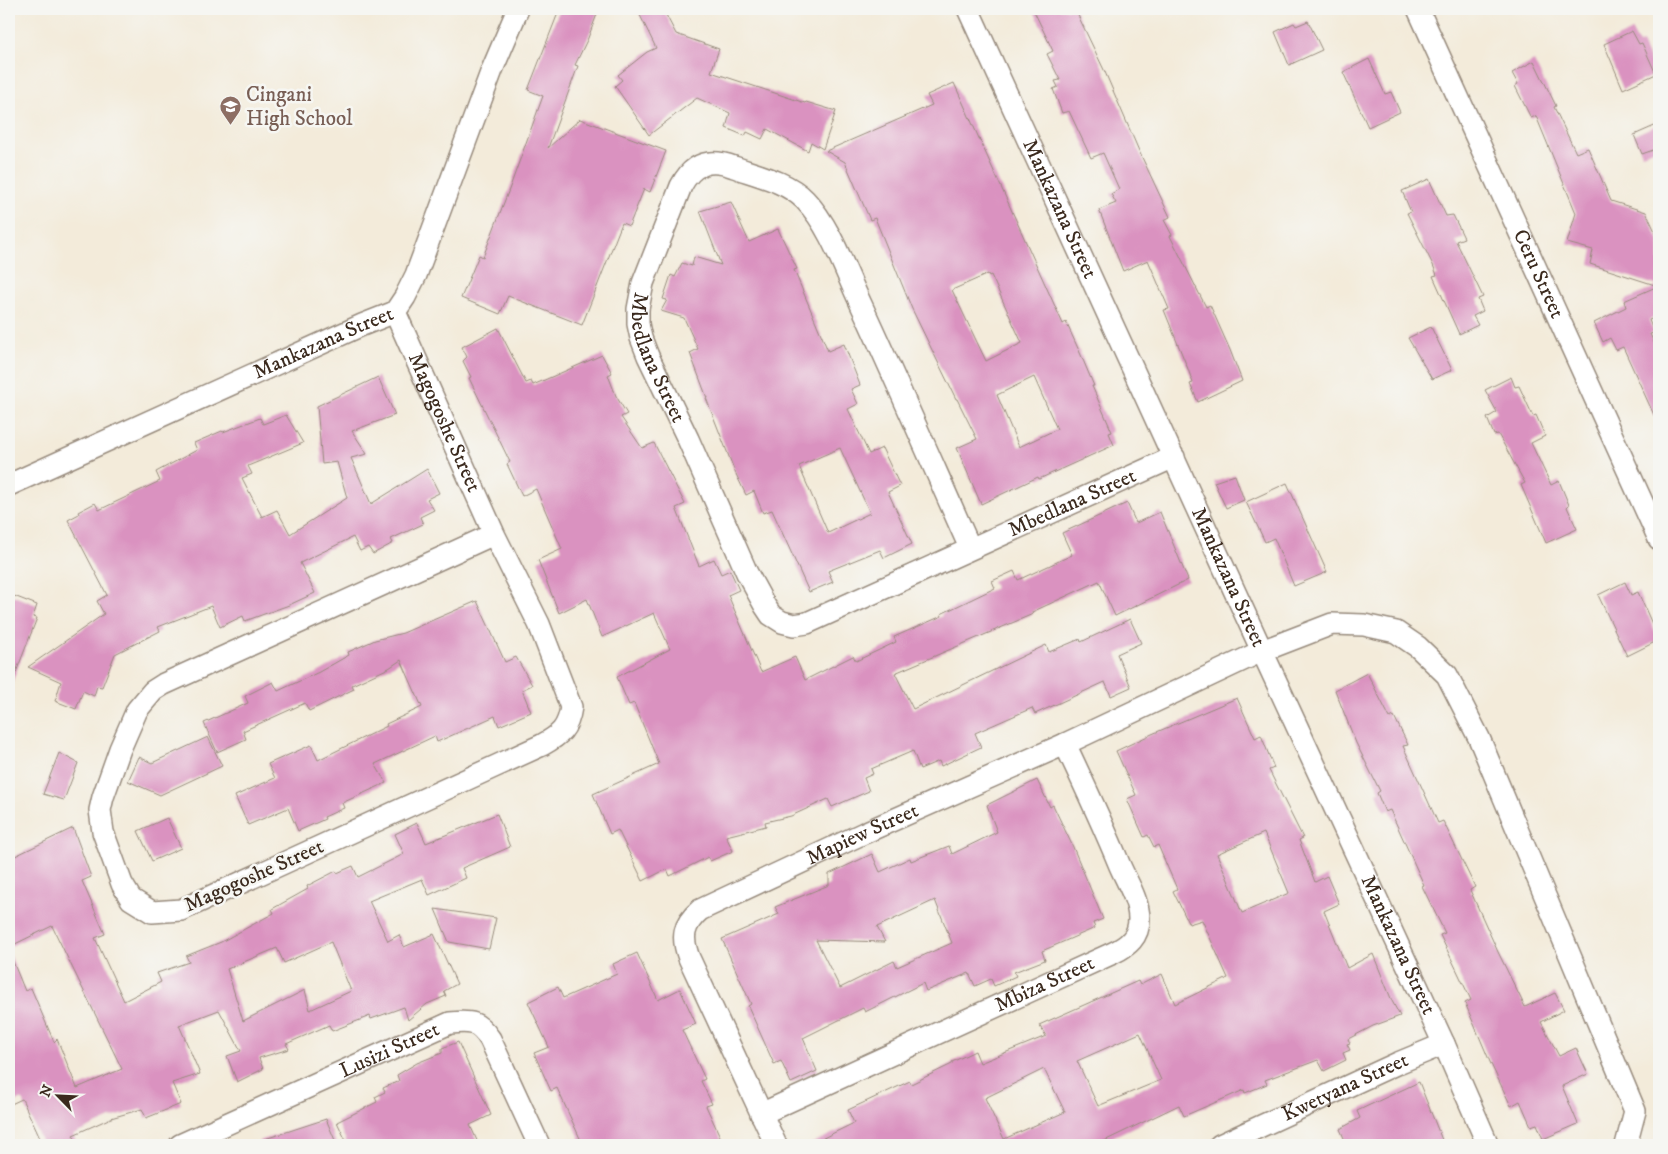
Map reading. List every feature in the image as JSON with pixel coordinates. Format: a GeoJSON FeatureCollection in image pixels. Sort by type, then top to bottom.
{"type":"FeatureCollection","features":[{"type":"Feature","properties":{"kind":"street","name":"Mankazana Street"},"geometry":{"type":"LineString","coordinates":[[9,485],[362,325],[395,312],[416,275],[492,70],[518,9]]}},
{"type":"Feature","properties":{"kind":"street","name":"Mankazana Street"},"geometry":{"type":"LineString","coordinates":[[968,9],[1444,1044],[1488,1145]]}},
{"type":"Feature","properties":{"kind":"street","name":"Ceru Street"},"geometry":{"type":"LineString","coordinates":[[1418,9],[1659,539]]}},
{"type":"Feature","properties":{"kind":"street","name":"Mbedlana Street"},"geometry":{"type":"LineString","coordinates":[[970,548],[872,329],[816,213],[804,199],[782,184],[723,163],[702,164],[685,178],[681,186],[643,283],[638,309],[638,324],[648,356],[688,439],[747,573],[771,615],[782,622],[803,625],[1174,457]]}},
{"type":"Feature","properties":{"kind":"street","name":"Magogoshe Street"},"geometry":{"type":"LineString","coordinates":[[395,312],[494,534],[540,624],[571,707],[569,720],[561,732],[542,745],[181,910],[152,912],[131,899],[122,884],[103,832],[100,810],[120,750],[137,710],[144,700],[164,684],[494,534]]}},
{"type":"Feature","properties":{"kind":"street","name":"Mapiew Street"},"geometry":{"type":"LineString","coordinates":[[776,1145],[685,948],[686,926],[693,916],[700,910],[756,883],[1065,744],[1262,651],[1332,624],[1364,625],[1396,632],[1418,647],[1447,675],[1479,738],[1635,1111],[1626,1145]]}},
{"type":"Feature","properties":{"kind":"street","name":"Mbiza Street"},"geometry":{"type":"LineString","coordinates":[[761,1114],[1120,950],[1132,941],[1139,926],[1138,907],[1092,800],[1065,744]]}},
{"type":"Feature","properties":{"kind":"street","name":"Lusizi Street"},"geometry":{"type":"LineString","coordinates":[[180,1145],[450,1023],[464,1022],[483,1028],[490,1039],[539,1145]]}},
{"type":"Feature","properties":{"kind":"street","name":"Kwetyana Street"},"geometry":{"type":"LineString","coordinates":[[1220,1145],[1398,1063],[1444,1044]]}},
{"type":"Feature","properties":{"kind":"building"},"geometry":{"type":"Polygon","coordinates":[[[567,9],[599,9],[575,65],[578,66],[548,148],[580,119],[666,151],[650,192],[644,189],[629,226],[622,223],[582,325],[508,296],[500,314],[461,298],[479,255],[483,257],[543,96],[528,90],[558,13],[567,9]]]}},
{"type":"Feature","properties":{"kind":"building"},"geometry":{"type":"Polygon","coordinates":[[[637,9],[663,9],[676,34],[719,49],[711,72],[805,103],[836,111],[823,149],[811,142],[808,151],[767,129],[762,139],[747,132],[745,136],[726,128],[730,113],[697,98],[649,135],[615,86],[622,80],[618,75],[647,52],[656,48],[637,9]]]}},
{"type":"Feature","properties":{"kind":"building"},"geometry":{"type":"Polygon","coordinates":[[[1033,9],[1075,9],[1170,217],[1164,220],[1172,235],[1170,236],[1206,307],[1210,305],[1242,381],[1198,402],[1190,384],[1193,383],[1188,369],[1164,310],[1169,309],[1148,260],[1123,271],[1099,210],[1116,203],[1111,194],[1119,189],[1103,153],[1091,158],[1069,111],[1062,113],[1053,89],[1058,87],[1055,81],[1060,80],[1047,54],[1053,51],[1033,9]]]}},
{"type":"Feature","properties":{"kind":"building"},"geometry":{"type":"Polygon","coordinates":[[[1308,21],[1322,50],[1289,65],[1275,32],[1294,23],[1296,26],[1308,21]]]}},
{"type":"Feature","properties":{"kind":"building"},"geometry":{"type":"Polygon","coordinates":[[[1632,31],[1639,44],[1642,43],[1656,74],[1623,89],[1604,44],[1632,31]]]}},
{"type":"Feature","properties":{"kind":"building"},"geometry":{"type":"Polygon","coordinates":[[[1369,59],[1385,94],[1391,92],[1400,112],[1368,127],[1343,72],[1369,59]]]}},
{"type":"Feature","properties":{"kind":"building"},"geometry":{"type":"Polygon","coordinates":[[[1534,61],[1576,153],[1588,148],[1611,201],[1646,212],[1659,240],[1659,316],[1649,320],[1654,333],[1650,334],[1659,353],[1659,426],[1623,347],[1616,350],[1610,338],[1603,342],[1594,323],[1626,307],[1624,301],[1658,286],[1590,264],[1593,250],[1567,243],[1576,213],[1536,116],[1531,118],[1515,86],[1518,84],[1512,73],[1534,61]]]}},
{"type":"Feature","properties":{"kind":"building"},"geometry":{"type":"Polygon","coordinates":[[[954,83],[1063,324],[1066,322],[1081,355],[1112,432],[1109,433],[1114,445],[1039,479],[1038,477],[981,504],[957,448],[977,439],[912,309],[875,218],[870,220],[845,162],[826,151],[932,105],[927,95],[954,83]],[[988,274],[952,290],[986,361],[1022,343],[991,275],[989,276],[988,274]],[[1034,377],[997,395],[1019,447],[1057,429],[1034,377]]]}},
{"type":"Feature","properties":{"kind":"building"},"geometry":{"type":"Polygon","coordinates":[[[1659,124],[1659,148],[1642,154],[1634,135],[1659,124]]]}},
{"type":"Feature","properties":{"kind":"building"},"geometry":{"type":"Polygon","coordinates":[[[1429,179],[1446,216],[1453,215],[1464,238],[1456,241],[1483,297],[1478,299],[1483,311],[1473,316],[1478,325],[1459,334],[1433,276],[1437,275],[1433,265],[1407,213],[1411,212],[1402,191],[1429,179]]]}},
{"type":"Feature","properties":{"kind":"building"},"geometry":{"type":"Polygon","coordinates":[[[731,202],[749,242],[778,229],[797,269],[794,270],[828,351],[844,344],[860,385],[851,389],[858,404],[848,409],[869,454],[882,448],[900,486],[888,492],[912,544],[884,558],[880,550],[828,571],[833,582],[809,592],[772,510],[763,513],[754,491],[746,495],[735,472],[690,353],[698,349],[684,318],[661,311],[667,300],[663,299],[671,275],[675,277],[682,263],[692,266],[694,257],[721,265],[700,211],[731,202]],[[840,448],[799,466],[828,533],[870,513],[840,448]]]}},
{"type":"Feature","properties":{"kind":"building"},"geometry":{"type":"Polygon","coordinates":[[[1431,327],[1452,370],[1432,379],[1408,338],[1431,327]]]}},
{"type":"Feature","properties":{"kind":"building"},"geometry":{"type":"Polygon","coordinates":[[[498,328],[526,383],[531,381],[533,385],[602,355],[612,373],[608,375],[616,396],[627,414],[621,417],[642,448],[654,443],[685,504],[676,508],[699,566],[714,559],[721,574],[730,570],[739,590],[728,595],[761,672],[795,657],[805,680],[853,656],[856,661],[896,642],[894,637],[942,616],[941,614],[995,588],[992,581],[1014,571],[1018,580],[1072,555],[1062,533],[1127,503],[1136,523],[1160,512],[1188,580],[1115,616],[1099,581],[1032,612],[1033,614],[895,673],[913,709],[1046,645],[1049,652],[1080,639],[1081,642],[1130,619],[1141,643],[1117,654],[1131,687],[1111,696],[1105,682],[1035,714],[1032,708],[975,733],[981,747],[941,766],[939,761],[920,769],[913,751],[871,769],[873,774],[864,778],[869,791],[832,807],[828,799],[791,816],[765,822],[766,826],[726,836],[733,851],[710,861],[708,857],[670,876],[667,869],[643,881],[618,830],[610,834],[593,794],[659,764],[634,703],[629,705],[617,677],[670,649],[654,613],[602,637],[587,599],[559,613],[538,560],[562,549],[536,489],[522,496],[507,464],[510,462],[469,378],[471,377],[463,361],[467,357],[462,347],[498,328]]]}},
{"type":"Feature","properties":{"kind":"building"},"geometry":{"type":"Polygon","coordinates":[[[378,377],[395,415],[352,431],[367,454],[351,458],[371,504],[427,469],[439,493],[427,499],[434,510],[420,517],[423,524],[391,539],[393,543],[373,554],[368,547],[360,551],[353,537],[300,563],[315,593],[289,605],[245,621],[243,616],[220,627],[211,606],[158,627],[160,631],[115,654],[102,687],[97,686],[94,696],[83,691],[76,709],[55,701],[61,682],[28,667],[104,614],[97,601],[107,595],[68,520],[95,503],[99,510],[160,481],[156,472],[197,450],[194,443],[260,418],[263,424],[286,415],[303,443],[248,466],[252,474],[242,478],[262,517],[277,510],[290,534],[347,498],[337,462],[322,464],[317,406],[378,377]]]}},
{"type":"Feature","properties":{"kind":"building"},"geometry":{"type":"Polygon","coordinates":[[[1511,377],[1515,387],[1519,386],[1533,416],[1536,415],[1545,436],[1531,443],[1551,485],[1559,481],[1569,505],[1567,507],[1577,529],[1546,543],[1521,485],[1525,483],[1498,434],[1494,435],[1487,418],[1497,412],[1485,390],[1511,377]]]}},
{"type":"Feature","properties":{"kind":"building"},"geometry":{"type":"Polygon","coordinates":[[[1235,475],[1244,500],[1226,508],[1214,482],[1235,475]]]}},
{"type":"Feature","properties":{"kind":"building"},"geometry":{"type":"Polygon","coordinates":[[[1287,483],[1327,572],[1294,586],[1274,538],[1265,542],[1246,502],[1287,483]]]}},
{"type":"Feature","properties":{"kind":"building"},"geometry":{"type":"Polygon","coordinates":[[[1625,582],[1631,595],[1638,592],[1659,640],[1627,656],[1598,595],[1625,582]]]}},
{"type":"Feature","properties":{"kind":"building"},"geometry":{"type":"Polygon","coordinates":[[[9,594],[37,605],[33,617],[37,618],[10,688],[9,688],[9,594]]]}},
{"type":"Feature","properties":{"kind":"building"},"geometry":{"type":"Polygon","coordinates":[[[477,601],[505,662],[516,657],[532,685],[522,690],[531,712],[499,726],[495,716],[437,742],[435,736],[375,764],[386,783],[342,803],[344,808],[298,831],[288,808],[248,825],[235,796],[275,778],[268,764],[311,745],[318,760],[422,707],[401,660],[389,668],[352,685],[354,689],[309,711],[305,703],[243,731],[246,739],[217,752],[204,723],[248,703],[245,696],[273,682],[278,691],[319,672],[349,655],[348,652],[375,640],[403,633],[477,601]]]}},
{"type":"Feature","properties":{"kind":"building"},"geometry":{"type":"Polygon","coordinates":[[[1367,673],[1390,718],[1394,716],[1408,745],[1403,746],[1438,823],[1443,821],[1475,887],[1470,890],[1525,1007],[1555,993],[1564,1010],[1541,1022],[1559,1056],[1576,1048],[1588,1074],[1562,1086],[1578,1124],[1543,1139],[1537,1124],[1531,1126],[1520,1101],[1511,1106],[1490,1062],[1465,1003],[1471,1000],[1440,935],[1445,933],[1422,886],[1424,885],[1390,810],[1385,812],[1377,793],[1380,791],[1356,743],[1335,690],[1367,673]]]}},
{"type":"Feature","properties":{"kind":"building"},"geometry":{"type":"Polygon","coordinates":[[[1237,698],[1255,738],[1261,735],[1274,768],[1269,770],[1303,838],[1299,840],[1315,882],[1327,876],[1339,904],[1324,911],[1347,968],[1373,954],[1400,1016],[1373,1026],[1348,1039],[1350,1043],[1347,1044],[1350,1050],[1343,1053],[1346,1060],[1324,1071],[1318,1060],[1265,1080],[1267,1084],[1245,1093],[1244,1090],[1184,1116],[1179,1105],[1096,1145],[809,1145],[854,1123],[848,1110],[910,1081],[911,1084],[975,1051],[980,1063],[1046,1036],[1039,1025],[1138,981],[1140,985],[1162,974],[1175,1004],[1228,978],[1202,920],[1189,924],[1173,891],[1177,889],[1158,845],[1154,847],[1148,835],[1144,837],[1127,799],[1136,795],[1116,751],[1237,698]],[[1264,833],[1217,854],[1242,913],[1289,893],[1264,833]],[[1140,1033],[1077,1061],[1098,1106],[1161,1080],[1140,1033]],[[1044,1069],[985,1098],[1004,1139],[1065,1112],[1044,1069]]]}},
{"type":"Feature","properties":{"kind":"building"},"geometry":{"type":"Polygon","coordinates":[[[208,737],[222,766],[160,795],[128,781],[139,757],[152,763],[208,737]]]}},
{"type":"Feature","properties":{"kind":"building"},"geometry":{"type":"Polygon","coordinates":[[[59,753],[78,763],[64,800],[43,794],[59,753]]]}},
{"type":"Feature","properties":{"kind":"building"},"geometry":{"type":"Polygon","coordinates":[[[1037,780],[1050,807],[1053,805],[1073,847],[1103,919],[1093,923],[1095,928],[1042,951],[1045,960],[1014,972],[1016,976],[994,986],[991,979],[975,986],[969,973],[926,991],[923,983],[865,1012],[863,1008],[803,1038],[817,1071],[791,1083],[781,1061],[774,1064],[748,1006],[751,1004],[722,939],[779,914],[775,907],[829,885],[829,874],[872,854],[880,872],[910,858],[911,861],[949,846],[952,854],[997,832],[987,805],[1037,780]],[[935,900],[877,927],[885,942],[816,940],[840,988],[894,961],[897,967],[952,943],[935,900]]]}},
{"type":"Feature","properties":{"kind":"building"},"geometry":{"type":"Polygon","coordinates":[[[497,814],[510,847],[462,868],[466,878],[429,895],[422,879],[369,901],[388,941],[399,935],[404,947],[434,934],[457,984],[444,991],[446,996],[427,1004],[408,1020],[404,1007],[371,1019],[370,1016],[332,1031],[329,1025],[286,1044],[289,1049],[259,1058],[263,1069],[237,1082],[227,1056],[241,1051],[219,1010],[179,1025],[200,1074],[172,1083],[181,1104],[146,1118],[142,1109],[111,1118],[73,1135],[78,1145],[43,1145],[22,1099],[9,1105],[9,952],[25,991],[31,988],[54,1042],[57,1039],[77,1088],[122,1069],[52,926],[9,947],[9,859],[73,828],[91,877],[82,881],[105,934],[95,938],[124,1001],[161,982],[157,973],[189,962],[186,956],[221,942],[274,913],[272,909],[308,889],[307,886],[336,871],[337,873],[353,866],[358,877],[404,854],[395,834],[417,823],[426,843],[497,814]],[[331,942],[284,963],[277,948],[227,969],[243,1021],[305,990],[310,1010],[351,991],[331,942]]]}},
{"type":"Feature","properties":{"kind":"building"},"geometry":{"type":"Polygon","coordinates":[[[167,818],[181,848],[152,861],[138,831],[167,818]]]}},
{"type":"Feature","properties":{"kind":"building"},"geometry":{"type":"Polygon","coordinates":[[[435,909],[496,918],[489,949],[449,942],[435,909]]]}},
{"type":"Feature","properties":{"kind":"building"},"geometry":{"type":"Polygon","coordinates":[[[637,953],[658,1000],[680,989],[696,1024],[682,1030],[705,1079],[701,1081],[712,1104],[706,1106],[724,1145],[583,1145],[557,1088],[551,1091],[534,1053],[549,1047],[528,1002],[558,987],[563,998],[617,974],[613,964],[637,953]]]}},
{"type":"Feature","properties":{"kind":"building"},"geometry":{"type":"Polygon","coordinates":[[[458,1042],[491,1115],[470,1125],[479,1145],[348,1145],[337,1122],[377,1102],[375,1097],[385,1092],[383,1088],[399,1081],[397,1075],[417,1063],[442,1053],[442,1048],[458,1042]]]}},
{"type":"Feature","properties":{"kind":"building"},"geometry":{"type":"Polygon","coordinates":[[[1419,1082],[1444,1145],[1347,1145],[1340,1129],[1360,1118],[1357,1111],[1419,1082]]]}},
{"type":"Feature","properties":{"kind":"building"},"geometry":{"type":"Polygon","coordinates":[[[326,1119],[337,1145],[260,1145],[259,1141],[326,1119]]]}},
{"type":"Feature","properties":{"kind":"place","name":"Cingani High School"},"geometry":{"type":"Point","coordinates":[230,126]}}]}
